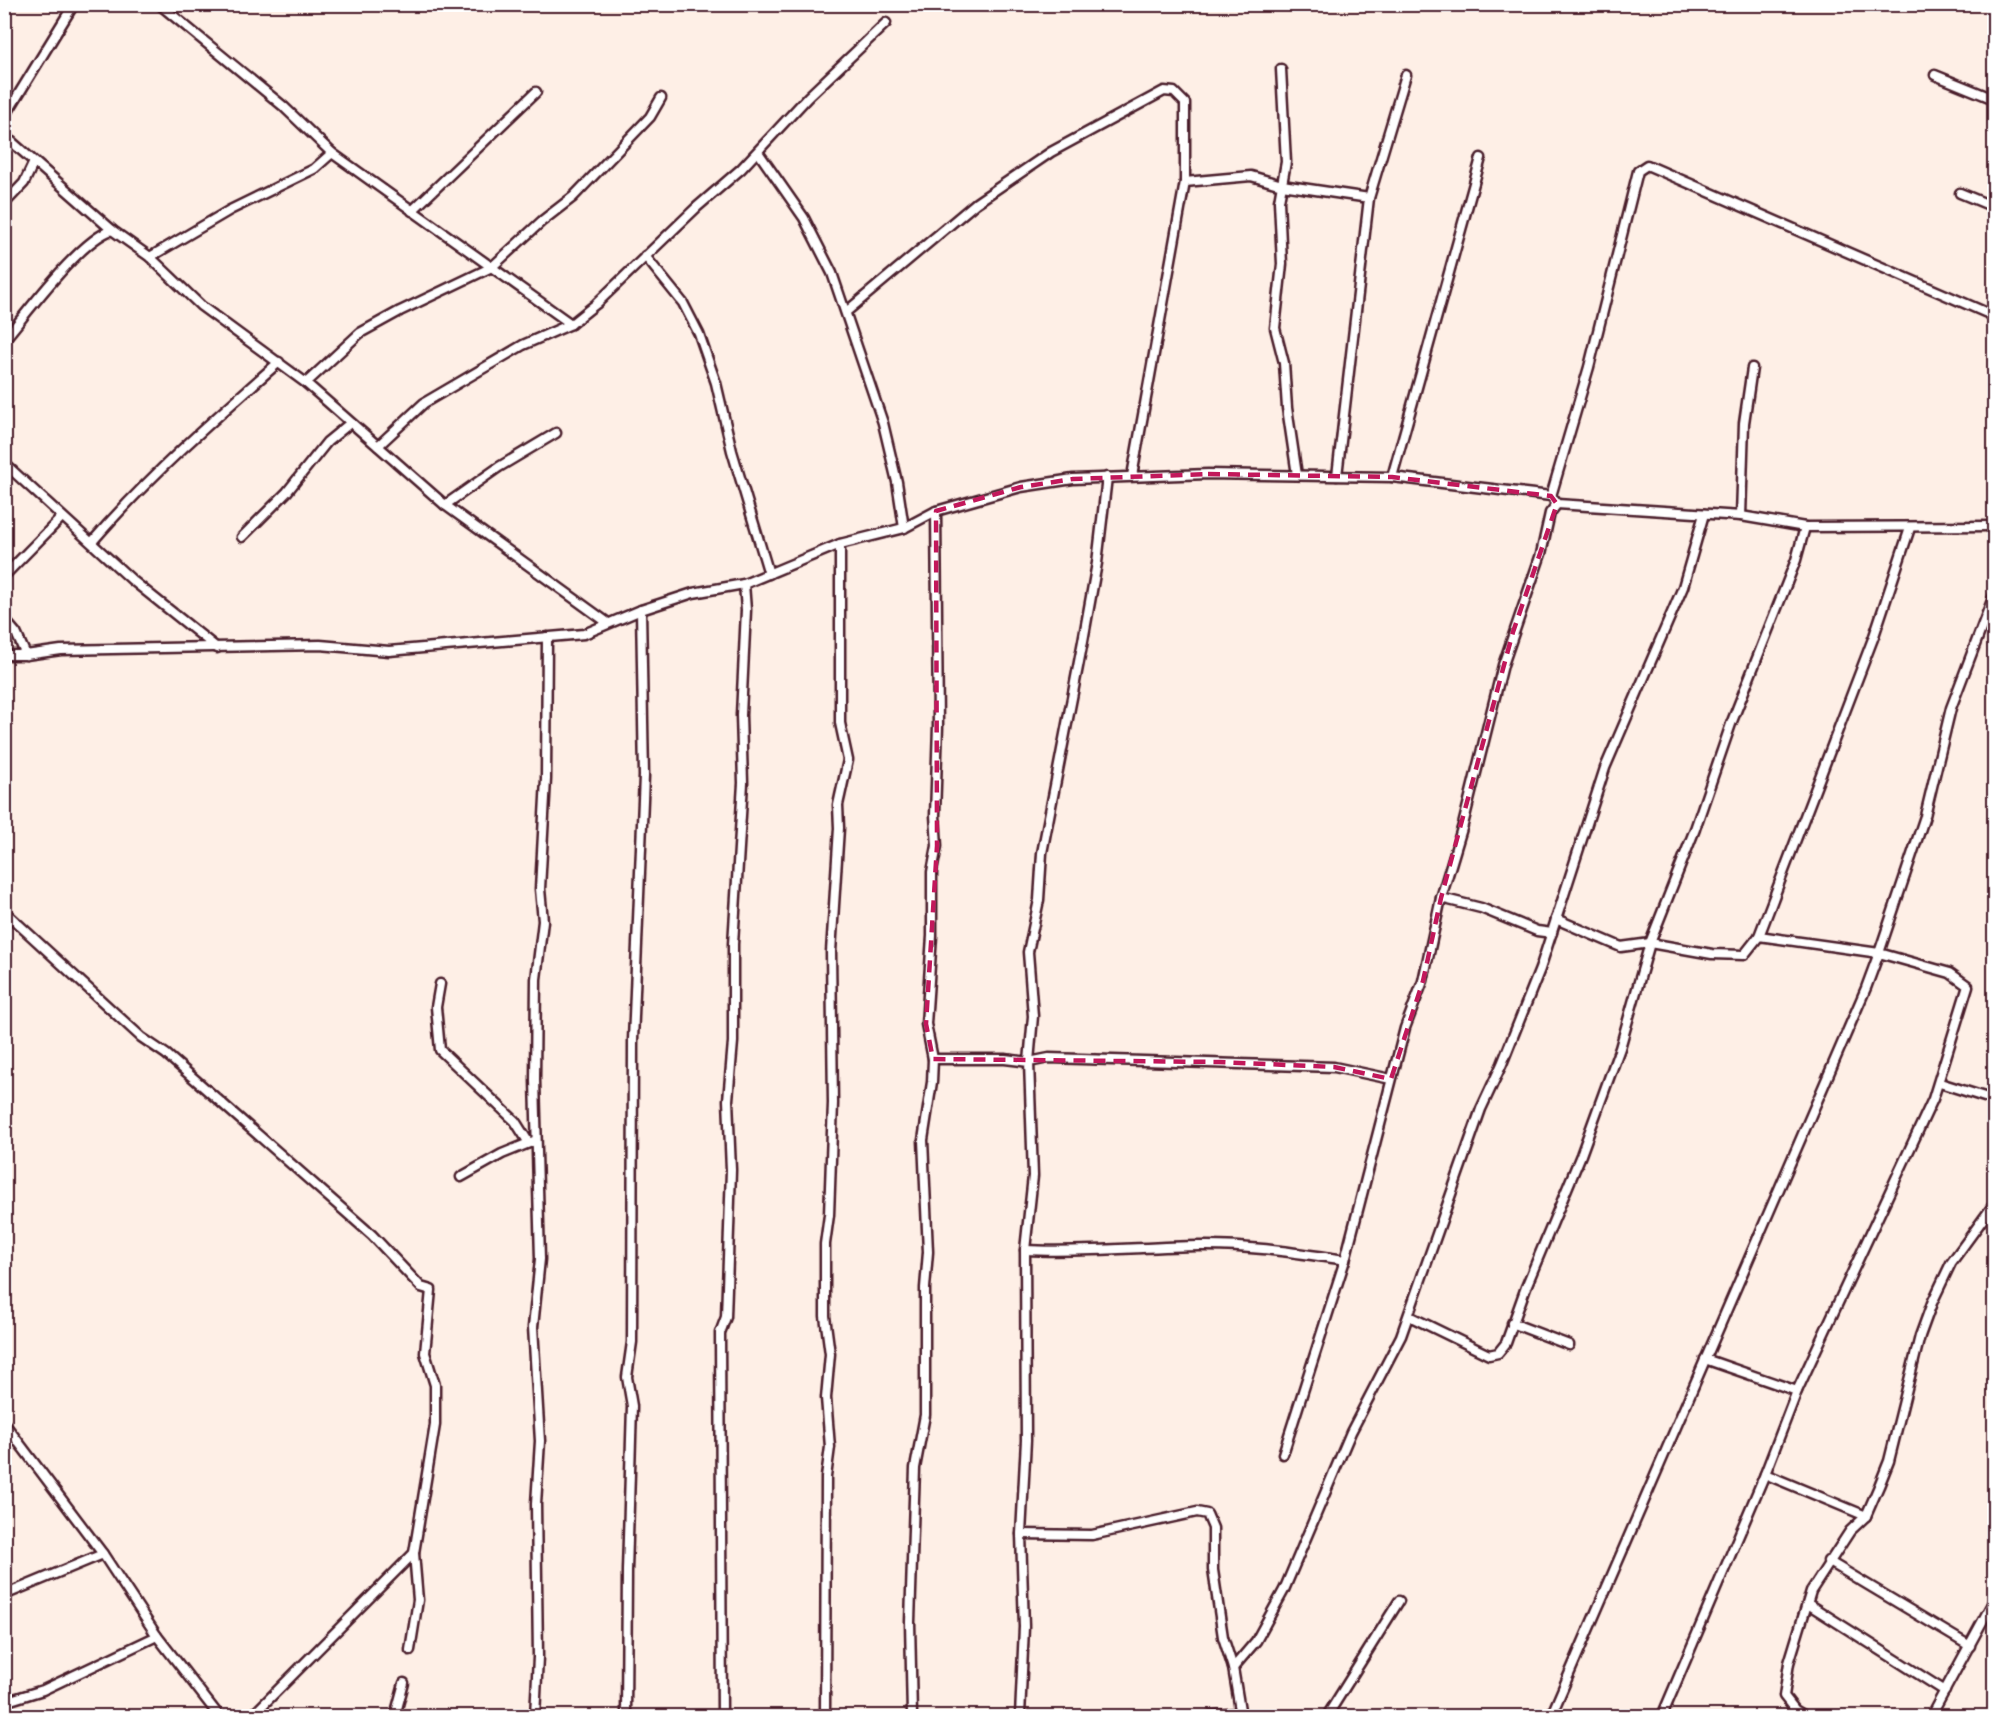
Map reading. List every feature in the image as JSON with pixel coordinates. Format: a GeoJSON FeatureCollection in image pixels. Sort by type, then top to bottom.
{"type":"FeatureCollection","features":[{"type":"Feature","properties":{"kind":"street"},"geometry":{"type":"LineString","coordinates":[[4,118],[74,4]]}},
{"type":"Feature","properties":{"kind":"street"},"geometry":{"type":"LineString","coordinates":[[159,4],[283,106],[332,153],[571,324]]}},
{"type":"Feature","properties":{"kind":"street"},"geometry":{"type":"LineString","coordinates":[[378,446],[424,403],[523,345],[571,324],[758,153],[808,97],[886,23]]}},
{"type":"Feature","properties":{"kind":"street"},"geometry":{"type":"LineString","coordinates":[[1281,69],[1286,162],[1279,209],[1282,264],[1275,328],[1284,363],[1287,408],[1297,475]]}},
{"type":"Feature","properties":{"kind":"street"},"geometry":{"type":"LineString","coordinates":[[1337,476],[1369,198],[1406,75]]}},
{"type":"Feature","properties":{"kind":"street"},"geometry":{"type":"LineString","coordinates":[[1935,75],[1995,99]]}},
{"type":"Feature","properties":{"kind":"street"},"geometry":{"type":"LineString","coordinates":[[846,312],[976,203],[1051,152],[1164,91],[1174,92],[1185,103],[1185,182],[1132,477]]}},
{"type":"Feature","properties":{"kind":"street"},"geometry":{"type":"LineString","coordinates":[[412,211],[536,92]]}},
{"type":"Feature","properties":{"kind":"street"},"geometry":{"type":"LineString","coordinates":[[306,383],[360,333],[492,267],[542,221],[573,197],[650,117],[661,98]]}},
{"type":"Feature","properties":{"kind":"street"},"geometry":{"type":"LineString","coordinates":[[4,135],[112,230],[150,256],[201,306],[306,383],[445,505],[608,623]]}},
{"type":"Feature","properties":{"kind":"street"},"geometry":{"type":"LineString","coordinates":[[150,256],[230,210],[314,169],[332,153]]}},
{"type":"Feature","properties":{"kind":"street"},"geometry":{"type":"LineString","coordinates":[[758,153],[782,183],[818,242],[846,312],[883,423],[897,482],[904,528]]}},
{"type":"Feature","properties":{"kind":"street"},"geometry":{"type":"LineString","coordinates":[[1392,477],[1481,158]]}},
{"type":"Feature","properties":{"kind":"street"},"geometry":{"type":"LineString","coordinates":[[4,204],[24,183],[34,162]]}},
{"type":"Feature","properties":{"kind":"street"},"geometry":{"type":"LineString","coordinates":[[1551,496],[1589,367],[1638,171],[1647,165],[1995,316]]}},
{"type":"Feature","properties":{"kind":"street"},"geometry":{"type":"LineString","coordinates":[[1185,182],[1207,182],[1251,176],[1282,185],[1369,198]]}},
{"type":"Feature","properties":{"kind":"street"},"geometry":{"type":"LineString","coordinates":[[1960,193],[1995,207]]}},
{"type":"Feature","properties":{"kind":"street"},"geometry":{"type":"LineString","coordinates":[[4,340],[51,284],[99,234],[112,230]]}},
{"type":"Feature","properties":{"kind":"street"},"geometry":{"type":"LineString","coordinates":[[645,256],[683,303],[699,334],[716,383],[732,451],[769,574]]}},
{"type":"Feature","properties":{"kind":"street"},"geometry":{"type":"LineString","coordinates":[[92,542],[165,465],[279,362]]}},
{"type":"Feature","properties":{"kind":"street"},"geometry":{"type":"LineString","coordinates":[[1741,516],[1744,423],[1752,368]]}},
{"type":"Feature","properties":{"kind":"street"},"geometry":{"type":"LineString","coordinates":[[242,537],[287,492],[327,442],[350,424]]}},
{"type":"Feature","properties":{"kind":"street"},"geometry":{"type":"LineString","coordinates":[[445,505],[498,467],[556,433]]}},
{"type":"Feature","properties":{"kind":"street"},"geometry":{"type":"LineString","coordinates":[[4,463],[132,580],[218,648]]}},
{"type":"Feature","properties":{"kind":"street"},"geometry":{"type":"LineString","coordinates":[[4,655],[26,656],[61,650],[320,645],[389,651],[584,634],[641,610],[693,593],[744,584],[840,544],[904,528],[936,511],[1021,487],[1073,478],[1297,475],[1392,477],[1551,496],[1557,504],[1741,516],[1805,528],[1995,526]]}},
{"type":"Feature","properties":{"kind":"street"},"geometry":{"type":"LineString","coordinates":[[1020,1716],[1024,1627],[1021,1533],[1026,1440],[1025,1250],[1033,1176],[1029,1062],[1034,1029],[1028,951],[1039,900],[1042,853],[1097,563],[1107,477]]}},
{"type":"Feature","properties":{"kind":"street"},"geometry":{"type":"LineString","coordinates":[[1283,1454],[1345,1260],[1391,1078],[1405,1028],[1423,981],[1441,898],[1513,632],[1541,554],[1550,513],[1557,504]]}},
{"type":"Feature","properties":{"kind":"street"},"geometry":{"type":"LineString","coordinates":[[912,1716],[910,1622],[915,1468],[925,1414],[925,1288],[928,1252],[923,1140],[933,1059],[926,1024],[932,936],[932,872],[937,846],[935,815],[938,726],[936,511]]}},
{"type":"Feature","properties":{"kind":"street"},"geometry":{"type":"LineString","coordinates":[[1233,1668],[1256,1641],[1284,1590],[1342,1451],[1401,1336],[1481,1109],[1502,1064],[1552,933],[1605,768],[1683,587],[1704,514]]}},
{"type":"Feature","properties":{"kind":"street"},"geometry":{"type":"LineString","coordinates":[[4,576],[62,517]]}},
{"type":"Feature","properties":{"kind":"street"},"geometry":{"type":"LineString","coordinates":[[1409,1316],[1494,1355],[1506,1343],[1512,1323],[1581,1155],[1616,1058],[1650,943],[1695,829],[1731,724],[1796,560],[1805,528]]}},
{"type":"Feature","properties":{"kind":"street"},"geometry":{"type":"LineString","coordinates":[[1556,919],[1621,947],[1650,943],[1712,954],[1744,955],[1759,936],[1874,636],[1910,528]]}},
{"type":"Feature","properties":{"kind":"street"},"geometry":{"type":"LineString","coordinates":[[825,1716],[826,1477],[830,1447],[826,1398],[830,1354],[825,1316],[825,1244],[829,1215],[833,1103],[831,952],[839,828],[838,805],[849,760],[840,723],[840,544]]}},
{"type":"Feature","properties":{"kind":"street"},"geometry":{"type":"LineString","coordinates":[[722,1716],[720,1333],[726,1317],[731,1182],[728,1100],[733,1042],[733,944],[743,783],[741,714],[746,610],[744,584]]}},
{"type":"Feature","properties":{"kind":"street"},"geometry":{"type":"LineString","coordinates":[[1551,1716],[1866,988],[1925,816],[1951,708],[1995,595]]}},
{"type":"Feature","properties":{"kind":"street"},"geometry":{"type":"LineString","coordinates":[[626,1716],[627,1571],[632,1440],[632,1406],[627,1377],[632,1342],[633,1040],[644,776],[641,610]]}},
{"type":"Feature","properties":{"kind":"street"},"geometry":{"type":"LineString","coordinates":[[4,619],[16,633],[26,656]]}},
{"type":"Feature","properties":{"kind":"street"},"geometry":{"type":"LineString","coordinates":[[535,1716],[538,1657],[536,1504],[540,1441],[532,1327],[540,1259],[533,1141],[536,979],[543,921],[540,889],[546,779],[547,637]]}},
{"type":"Feature","properties":{"kind":"street"},"geometry":{"type":"LineString","coordinates":[[1441,898],[1481,908],[1537,931],[1552,933]]}},
{"type":"Feature","properties":{"kind":"street"},"geometry":{"type":"LineString","coordinates":[[4,911],[141,1037],[166,1054],[372,1235],[421,1287],[431,1290],[425,1353],[435,1385],[435,1425],[414,1553],[418,1600],[410,1650]]}},
{"type":"Feature","properties":{"kind":"street"},"geometry":{"type":"LineString","coordinates":[[1662,1716],[1765,1474],[1797,1391],[1940,1083],[1968,986],[1950,973],[1879,953],[1759,936]]}},
{"type":"Feature","properties":{"kind":"street"},"geometry":{"type":"LineString","coordinates":[[440,984],[436,1007],[440,1050],[533,1141]]}},
{"type":"Feature","properties":{"kind":"street"},"geometry":{"type":"LineString","coordinates":[[933,1059],[1005,1059],[1029,1062],[1048,1058],[1133,1059],[1322,1066],[1391,1078]]}},
{"type":"Feature","properties":{"kind":"street"},"geometry":{"type":"LineString","coordinates":[[1940,1083],[1995,1100]]}},
{"type":"Feature","properties":{"kind":"street"},"geometry":{"type":"LineString","coordinates":[[461,1177],[502,1154],[533,1141]]}},
{"type":"Feature","properties":{"kind":"street"},"geometry":{"type":"LineString","coordinates":[[1805,1716],[1795,1710],[1784,1696],[1789,1663],[1811,1592],[1828,1561],[1850,1531],[1866,1516],[1888,1461],[1920,1336],[1932,1303],[1951,1263],[1995,1204]]}},
{"type":"Feature","properties":{"kind":"street"},"geometry":{"type":"LineString","coordinates":[[1025,1250],[1080,1252],[1226,1246],[1255,1247],[1345,1260]]}},
{"type":"Feature","properties":{"kind":"street"},"geometry":{"type":"LineString","coordinates":[[1512,1323],[1569,1345]]}},
{"type":"Feature","properties":{"kind":"street"},"geometry":{"type":"LineString","coordinates":[[1705,1359],[1797,1391]]}},
{"type":"Feature","properties":{"kind":"street"},"geometry":{"type":"LineString","coordinates":[[4,1423],[103,1554],[157,1636],[219,1716]]}},
{"type":"Feature","properties":{"kind":"street"},"geometry":{"type":"LineString","coordinates":[[1765,1474],[1866,1516]]}},
{"type":"Feature","properties":{"kind":"street"},"geometry":{"type":"LineString","coordinates":[[1021,1533],[1092,1535],[1197,1512],[1208,1514],[1213,1528],[1213,1570],[1223,1637],[1233,1668],[1240,1715],[1209,1716]]}},
{"type":"Feature","properties":{"kind":"street"},"geometry":{"type":"LineString","coordinates":[[252,1716],[414,1553]]}},
{"type":"Feature","properties":{"kind":"street"},"geometry":{"type":"LineString","coordinates":[[4,1595],[103,1554]]}},
{"type":"Feature","properties":{"kind":"street"},"geometry":{"type":"LineString","coordinates":[[1828,1561],[1970,1646]]}},
{"type":"Feature","properties":{"kind":"street"},"geometry":{"type":"LineString","coordinates":[[1931,1716],[1995,1600]]}},
{"type":"Feature","properties":{"kind":"street"},"geometry":{"type":"LineString","coordinates":[[1327,1716],[1399,1601]]}},
{"type":"Feature","properties":{"kind":"street"},"geometry":{"type":"LineString","coordinates":[[1808,1604],[1945,1691]]}},
{"type":"Feature","properties":{"kind":"street"},"geometry":{"type":"LineString","coordinates":[[4,1702],[43,1690],[157,1636]]}},
{"type":"Feature","properties":{"kind":"street"},"geometry":{"type":"LineString","coordinates":[[395,1716],[404,1683]]}},
{"type":"Feature","properties":{"kind":"highlighted area"},"geometry":{"type":"Polygon","coordinates":[[[1208,474],[1392,477],[1551,496],[1557,504],[1513,632],[1441,898],[1423,981],[1391,1079],[1334,1067],[1219,1062],[933,1059],[926,1024],[937,846],[936,511],[1021,487],[1073,479],[1208,474]]]}}]}
